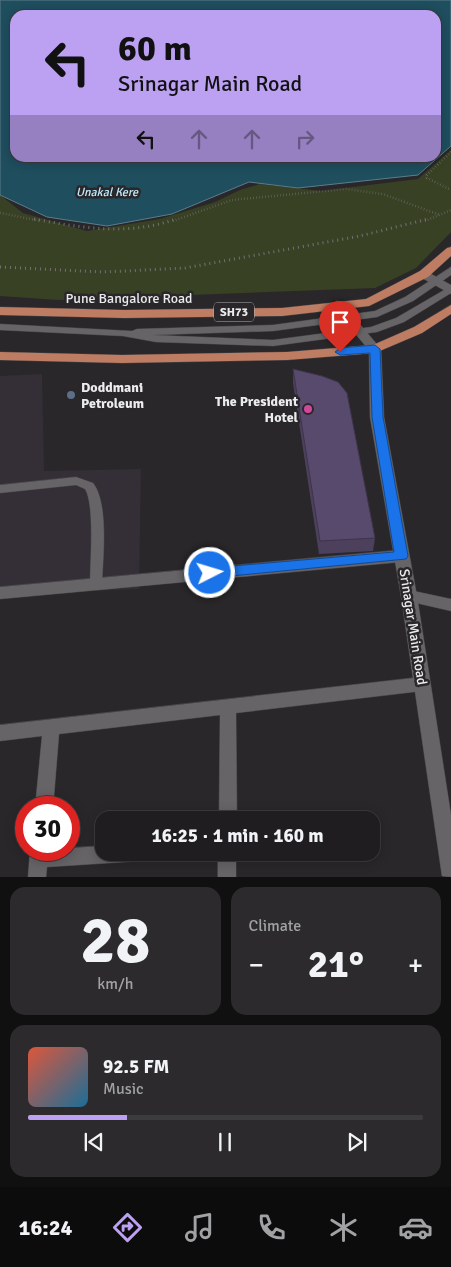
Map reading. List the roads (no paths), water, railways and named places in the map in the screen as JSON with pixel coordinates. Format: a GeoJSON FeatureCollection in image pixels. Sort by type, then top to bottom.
{"type":"FeatureCollection","features":[{"type":"Feature","properties":{"kind":"main road","name":"Pune Bangalore Road"},"geometry":{"type":"LineString","coordinates":[[0,311],[124,314],[282,312],[369,302],[424,274],[451,250]]}},
{"type":"Feature","properties":{"kind":"main road"},"geometry":{"type":"LineString","coordinates":[[0,356],[122,360],[268,357],[375,349],[418,330],[451,309]]}},
{"type":"Feature","properties":{"kind":"street"},"geometry":{"type":"LineString","coordinates":[[424,274],[451,289]]}},
{"type":"Feature","properties":{"kind":"street"},"geometry":{"type":"LineString","coordinates":[[337,305],[375,349]]}},
{"type":"Feature","properties":{"kind":"street","name":"Srinagar Main Road"},"geometry":{"type":"LineString","coordinates":[[375,349],[377,417],[409,596],[451,876]]}},
{"type":"Feature","properties":{"kind":"street"},"geometry":{"type":"LineString","coordinates":[[0,593],[401,556]]}},
{"type":"Feature","properties":{"kind":"street"},"geometry":{"type":"LineString","coordinates":[[409,596],[451,606]]}},
{"type":"Feature","properties":{"kind":"street"},"geometry":{"type":"LineString","coordinates":[[0,733],[422,684]]}},
{"type":"Feature","properties":{"kind":"street"},"geometry":{"type":"LineString","coordinates":[[228,708],[228,811]]}},
{"type":"Feature","properties":{"kind":"street"},"geometry":{"type":"LineString","coordinates":[[45,796],[51,728]]}},
{"type":"Feature","properties":{"kind":"street"},"geometry":{"type":"LineString","coordinates":[[38,862],[95,856]]}},
{"type":"Feature","properties":{"kind":"street"},"geometry":{"type":"LineString","coordinates":[[228,861],[228,877]]}},
{"type":"Feature","properties":{"kind":"lane"},"geometry":{"type":"LineString","coordinates":[[123,334],[153,330],[273,328],[377,314],[410,299],[451,270]]}},
{"type":"Feature","properties":{"kind":"lane"},"geometry":{"type":"LineString","coordinates":[[0,326],[123,334],[156,339],[273,343],[373,330],[400,320],[451,289]]}},
{"type":"Feature","properties":{"kind":"lane"},"geometry":{"type":"LineString","coordinates":[[0,489],[76,481],[86,483],[93,491],[95,508],[96,584]]}},
{"type":"Feature","properties":{"kind":"water","name":"Unakal Kere"},"geometry":{"type":"Polygon","coordinates":[[[0,0],[451,0],[451,146],[441,155],[441,10],[10,10],[10,162],[433,162],[418,175],[298,188],[249,182],[172,214],[107,226],[47,217],[0,195],[0,0]]]}},
{"type":"Feature","properties":{"kind":"place","name":"Doddmani Petroleum"},"geometry":{"type":"Point","coordinates":[71,395]}},
{"type":"Feature","properties":{"kind":"place","name":"The President Hotel"},"geometry":{"type":"Point","coordinates":[308,409]}}]}
